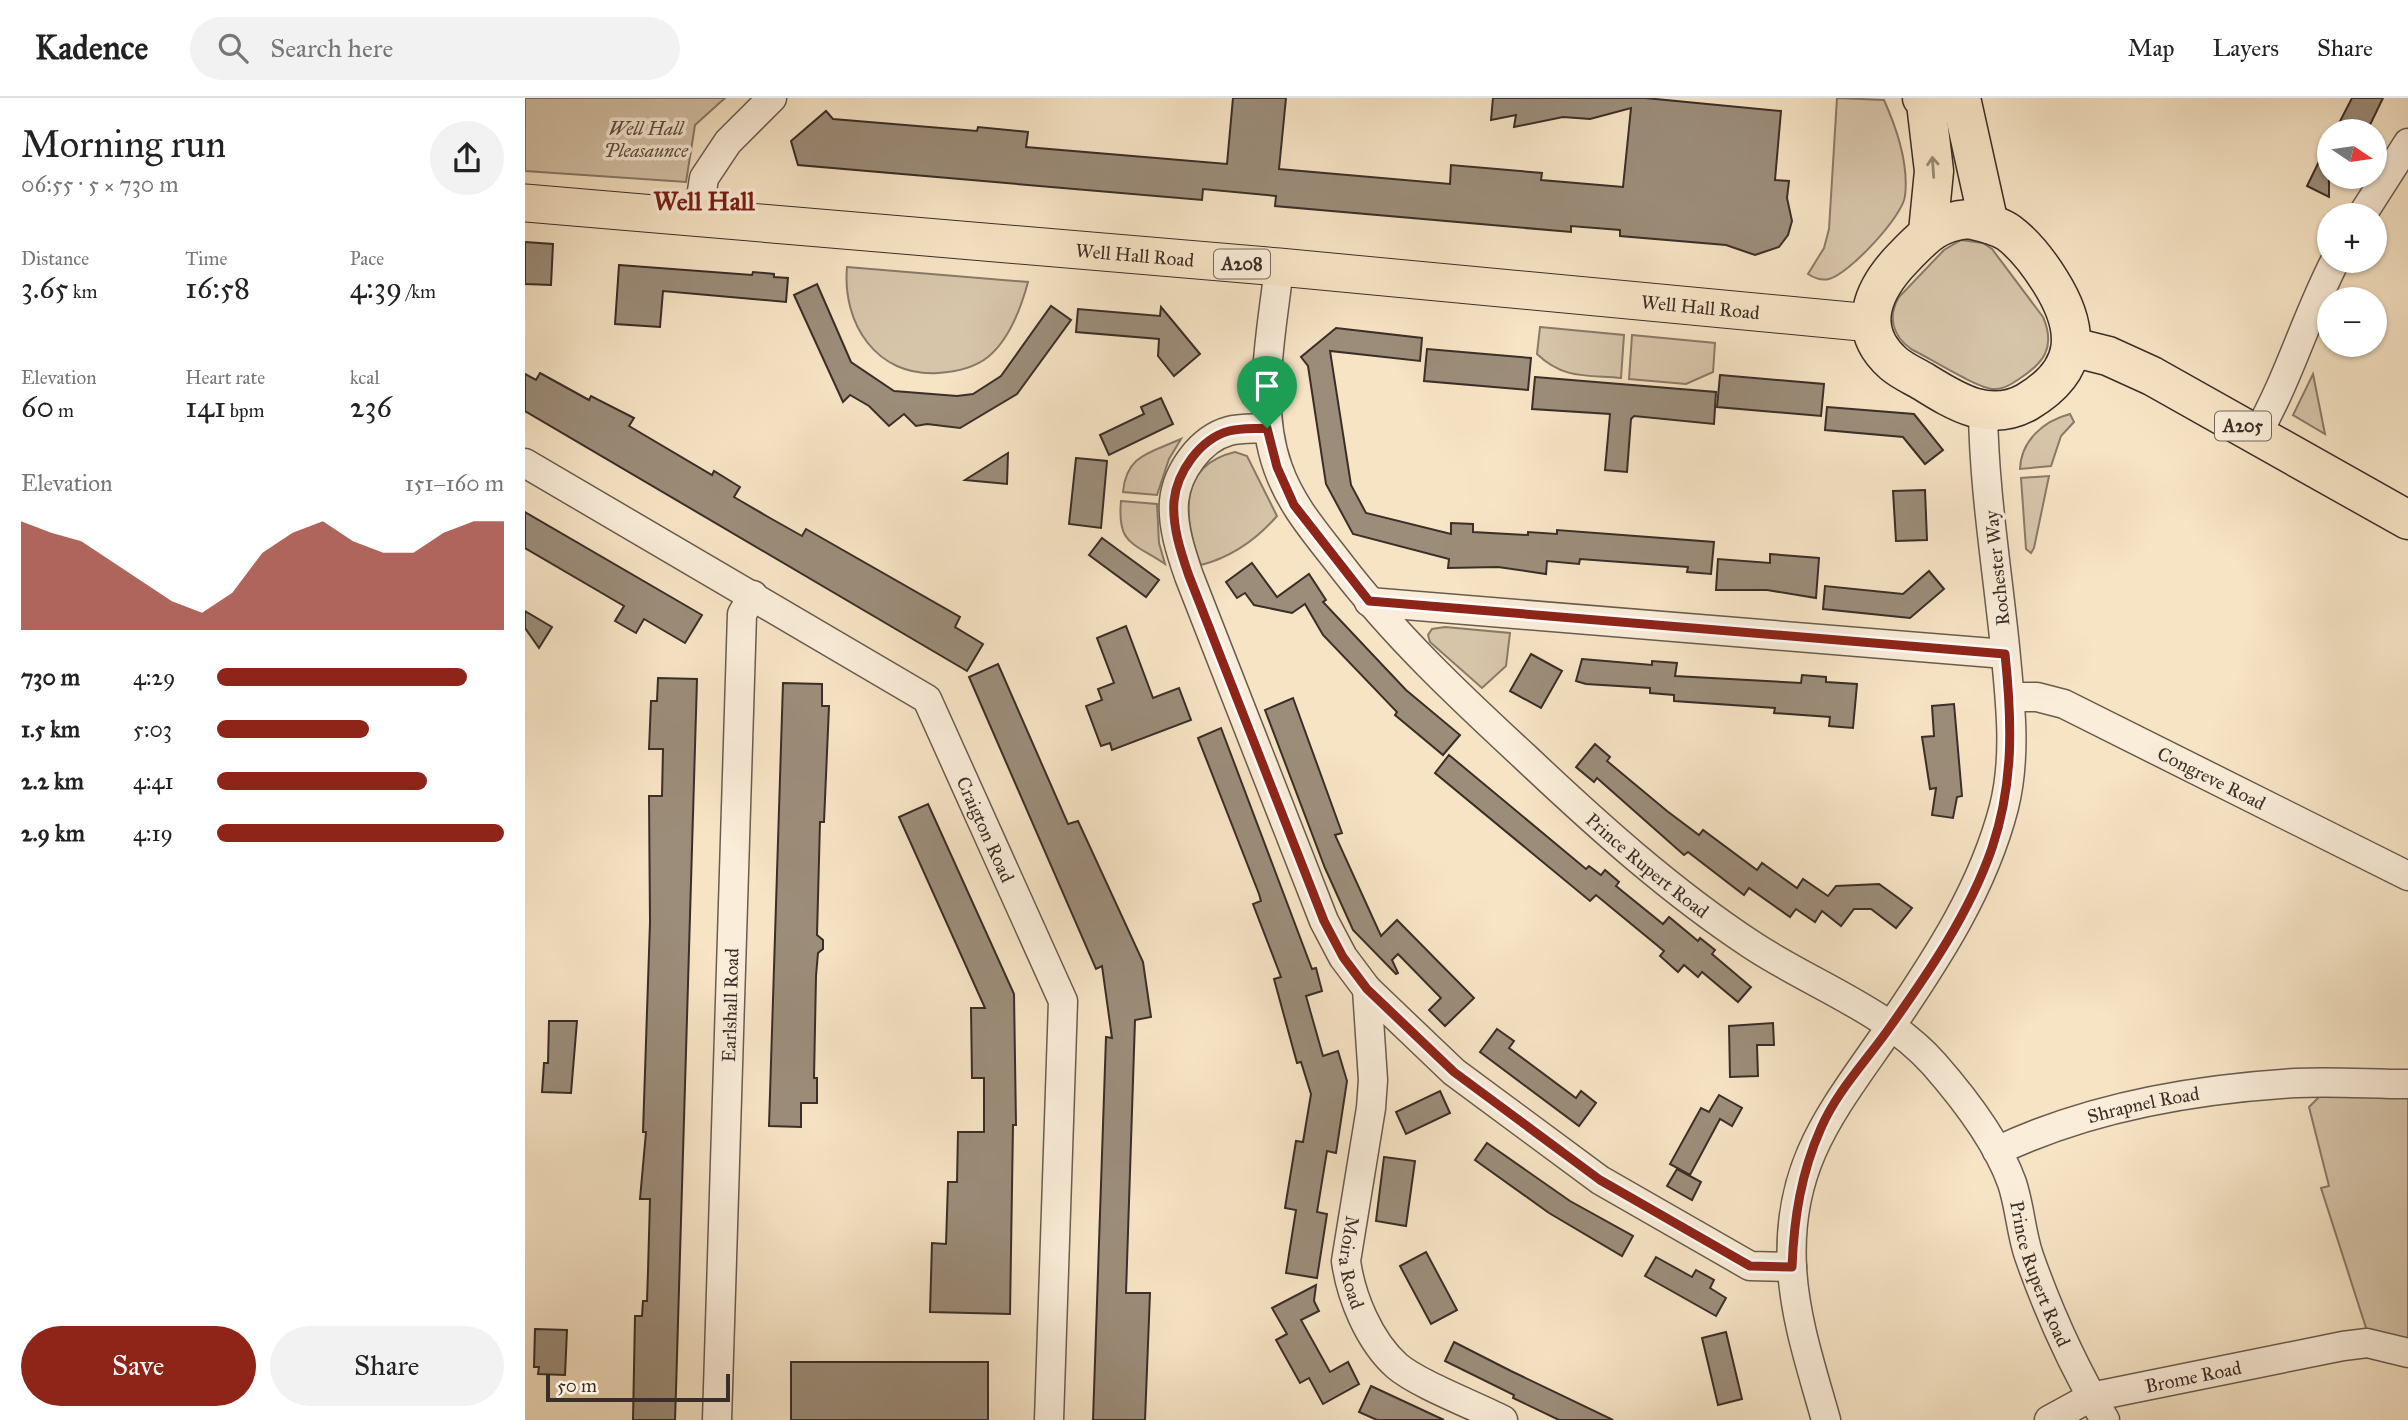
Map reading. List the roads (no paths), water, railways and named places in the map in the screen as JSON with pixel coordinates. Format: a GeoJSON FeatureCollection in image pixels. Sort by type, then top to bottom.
{"type":"FeatureCollection","features":[{"type":"Feature","properties":{"kind":"highway"},"geometry":{"type":"LineString","coordinates":[[1934,99],[1989,224]]}},
{"type":"Feature","properties":{"kind":"highway"},"geometry":{"type":"LineString","coordinates":[[1928,232],[1934,171],[1934,99]]}},
{"type":"Feature","properties":{"kind":"highway"},"geometry":{"type":"LineString","coordinates":[[1969,219],[1989,224],[2008,233],[2043,270],[2066,310],[2072,347],[2055,380],[2029,401],[2014,408],[1983,411],[1947,396],[1893,364],[1881,349],[1871,323],[1874,300],[1885,276],[1928,232],[1951,220],[1969,219]]}},
{"type":"Feature","properties":{"kind":"highway","name":"A205"},"geometry":{"type":"LineString","coordinates":[[2072,347],[2127,364],[2408,520]]}},
{"type":"Feature","properties":{"kind":"main road","name":"Well Hall Road"},"geometry":{"type":"LineString","coordinates":[[525,203],[1279,267],[1871,323]]}},
{"type":"Feature","properties":{"kind":"street"},"geometry":{"type":"LineString","coordinates":[[698,217],[704,178],[728,142],[772,98]]}},
{"type":"Feature","properties":{"kind":"street"},"geometry":{"type":"LineString","coordinates":[[2370,203],[2408,143]]}},
{"type":"Feature","properties":{"kind":"street","name":"Prince Rupert Road"},"geometry":{"type":"LineString","coordinates":[[1279,267],[1266,391],[1267,428],[1277,467],[1294,505],[1369,601],[1433,672],[1617,843],[1751,945],[1890,1027],[1916,1045],[1936,1066],[1997,1151],[2012,1184],[2028,1251],[2046,1302],[2098,1408]]}},
{"type":"Feature","properties":{"kind":"street"},"geometry":{"type":"LineString","coordinates":[[2257,434],[2283,387],[2329,273]]}},
{"type":"Feature","properties":{"kind":"street","name":"Rochester Way"},"geometry":{"type":"LineString","coordinates":[[1826,1420],[1804,1345],[1792,1267],[1793,1220],[1805,1169],[1822,1125],[1951,933],[1977,886],[1992,848],[2004,804],[2011,758],[2010,697],[1984,455],[1983,411]]}},
{"type":"Feature","properties":{"kind":"street"},"geometry":{"type":"LineString","coordinates":[[1267,428],[1230,431],[1214,437],[1196,452],[1182,475],[1174,501],[1177,536],[1189,576],[1324,921],[1343,957],[1367,989],[1454,1072],[1600,1180],[1750,1266],[1792,1267]]}},
{"type":"Feature","properties":{"kind":"street","name":"Craigton Road"},"geometry":{"type":"LineString","coordinates":[[525,463],[927,699],[1063,1001],[1049,1420]]}},
{"type":"Feature","properties":{"kind":"street","name":"Earlshall Road"},"geometry":{"type":"LineString","coordinates":[[717,1420],[742,614],[753,595]]}},
{"type":"Feature","properties":{"kind":"street"},"geometry":{"type":"LineString","coordinates":[[1369,601],[2005,654]]}},
{"type":"Feature","properties":{"kind":"street","name":"Congreve Road"},"geometry":{"type":"LineString","coordinates":[[2010,697],[2037,697],[2064,704],[2408,876]]}},
{"type":"Feature","properties":{"kind":"street","name":"Moira Road"},"geometry":{"type":"LineString","coordinates":[[1367,989],[1373,1080],[1346,1261],[1350,1290],[1383,1352],[1400,1368],[1503,1420]]}},
{"type":"Feature","properties":{"kind":"street","name":"Shrapnel Road"},"geometry":{"type":"LineString","coordinates":[[1997,1151],[2067,1124],[2180,1096],[2297,1083],[2408,1083]]}},
{"type":"Feature","properties":{"kind":"street","name":"Brome Road"},"geometry":{"type":"LineString","coordinates":[[2049,1420],[2343,1346],[2367,1343],[2408,1353]]}},
{"type":"Feature","properties":{"kind":"district","name":"Well Hall"},"geometry":{"type":"Point","coordinates":[704,201]}},
{"type":"Feature","properties":{"kind":"park label","name":"Well Hall Pleasaunce"},"geometry":{"type":"Point","coordinates":[646,139]}}]}
